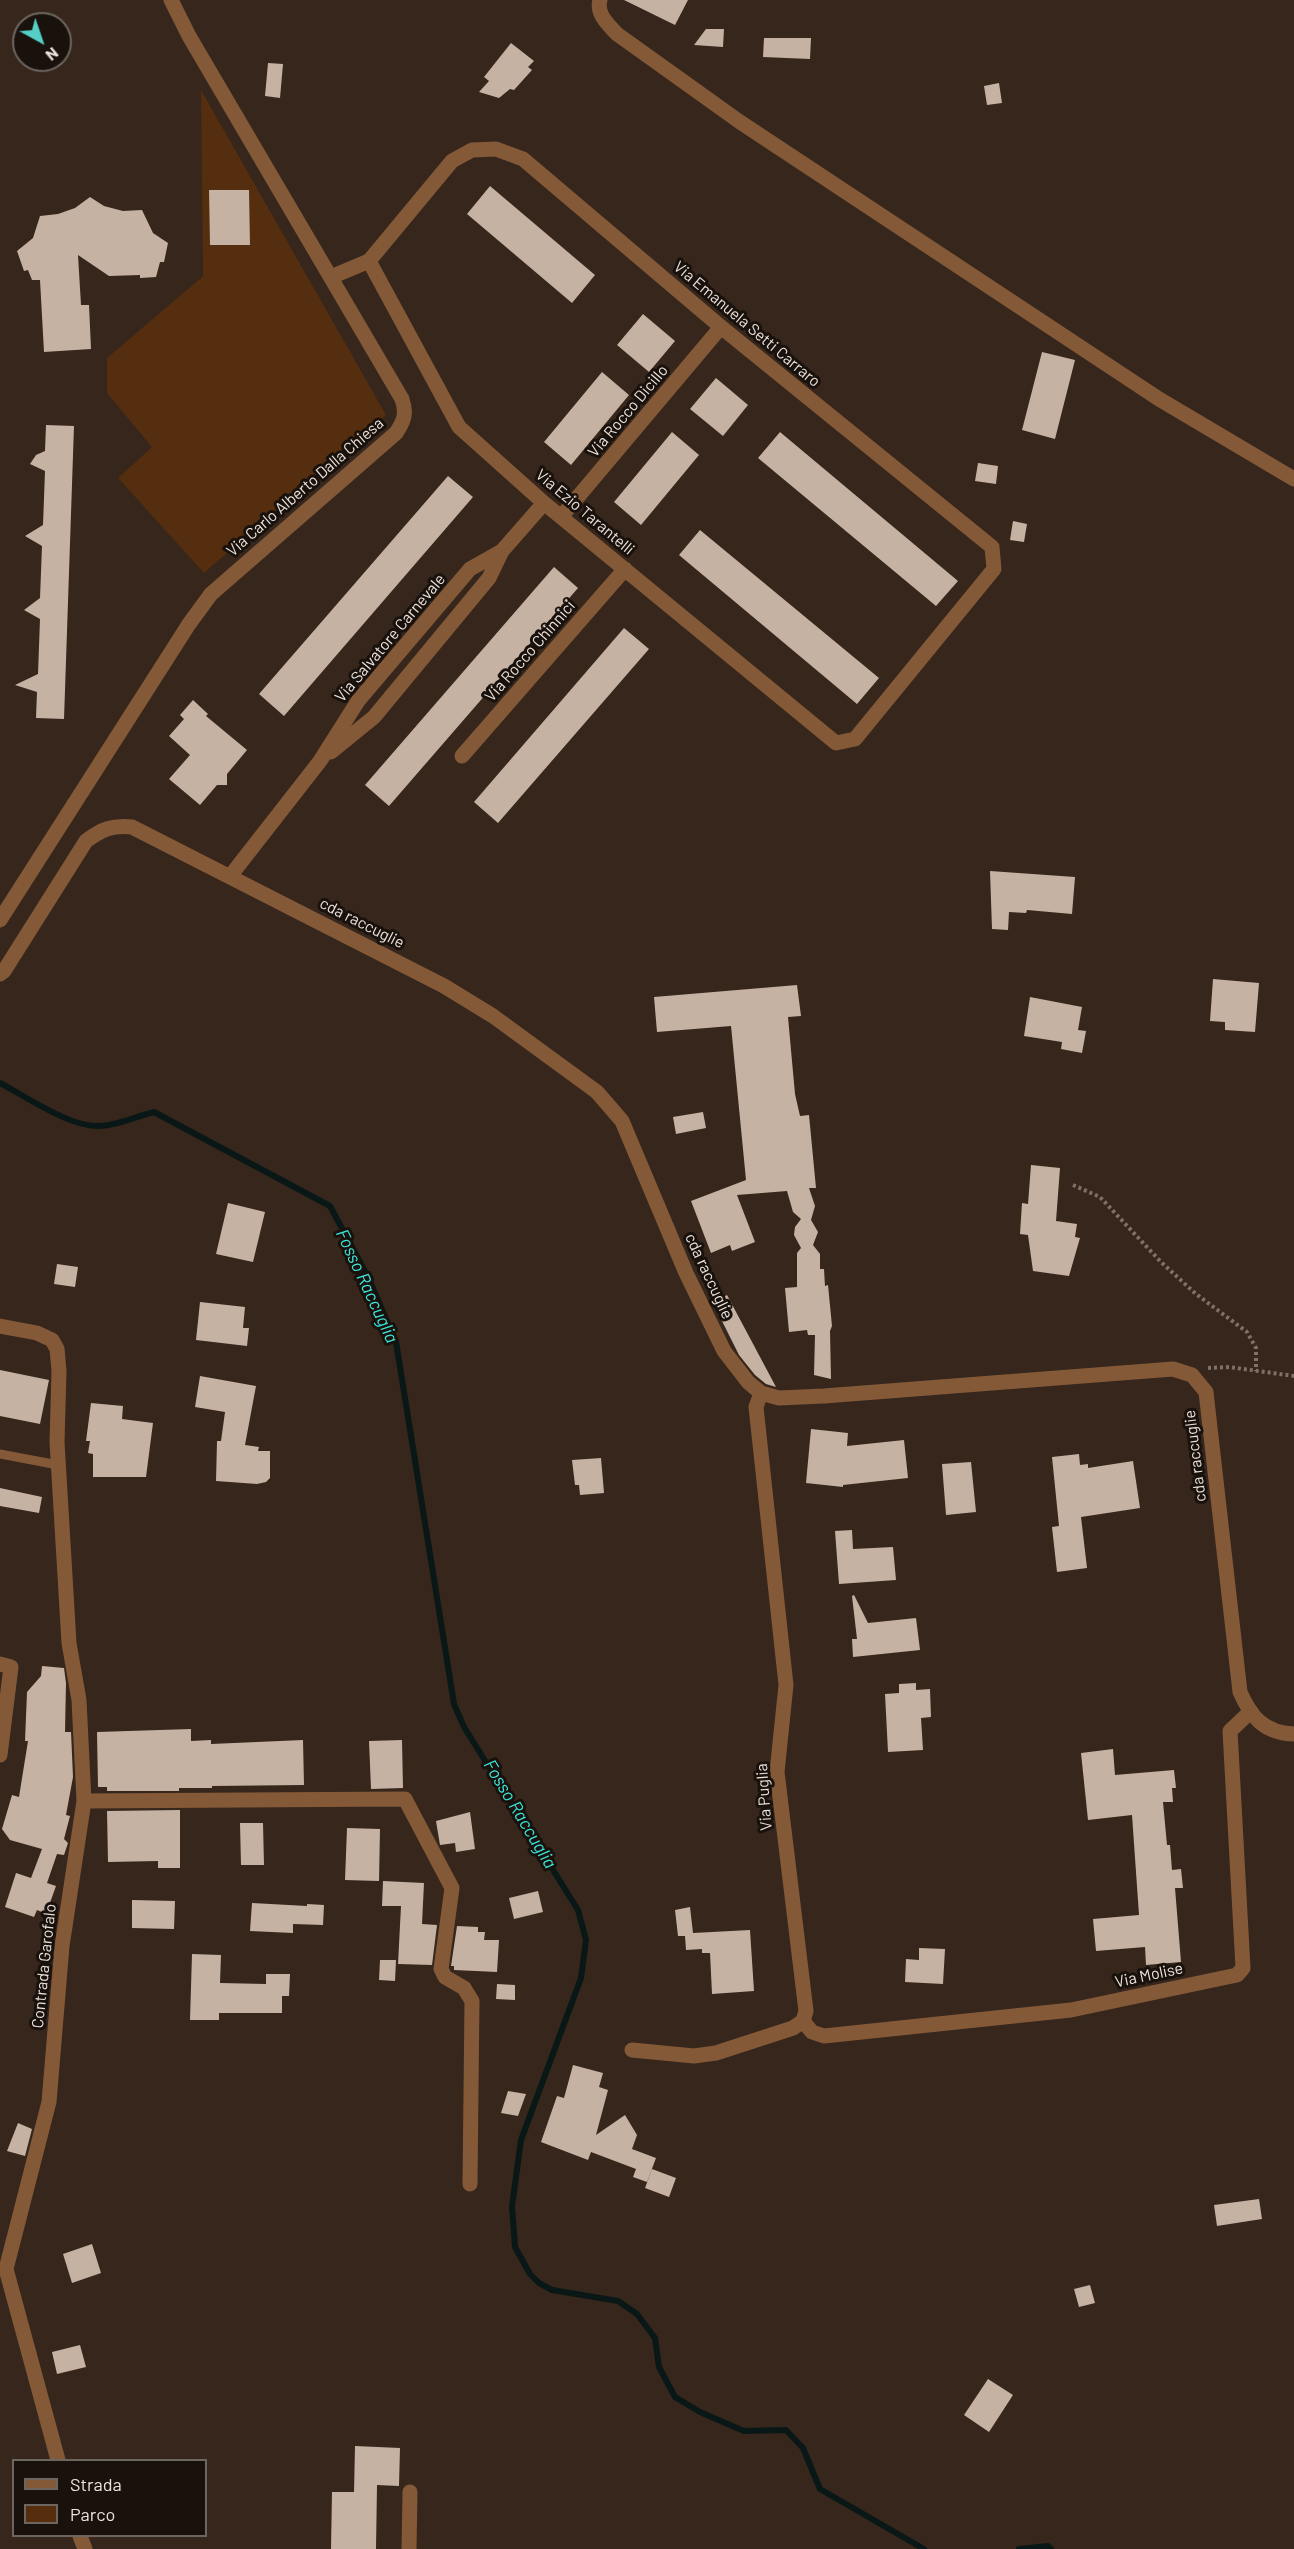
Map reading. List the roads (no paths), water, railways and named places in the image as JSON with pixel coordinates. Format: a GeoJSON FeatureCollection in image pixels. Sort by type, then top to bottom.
{"type":"FeatureCollection","features":[{"type":"Feature","properties":{"kind":"street","name":"Via Carlo Alberto Dalla Chiesa"},"geometry":{"type":"LineString","coordinates":[[0,920],[189,624],[212,594],[396,433],[404,421],[405,409],[402,399],[189,36],[171,0]]}},
{"type":"Feature","properties":{"kind":"street"},"geometry":{"type":"LineString","coordinates":[[600,0],[598,7],[604,20],[617,34],[740,122],[1149,392],[1294,479]]}},
{"type":"Feature","properties":{"kind":"street","name":"Via Emanuela Setti Carraro"},"geometry":{"type":"LineString","coordinates":[[369,261],[452,160],[472,150],[496,149],[523,159],[722,327],[992,547],[994,569],[855,739],[836,743]]}},
{"type":"Feature","properties":{"kind":"street"},"geometry":{"type":"LineString","coordinates":[[331,277],[369,261]]}},
{"type":"Feature","properties":{"kind":"street","name":"Via Ezio Tarantelli"},"geometry":{"type":"LineString","coordinates":[[369,261],[459,427],[561,518],[836,743]]}},
{"type":"Feature","properties":{"kind":"street","name":"Via Rocco Dicillo"},"geometry":{"type":"LineString","coordinates":[[561,518],[722,327]]}},
{"type":"Feature","properties":{"kind":"street","name":"Via Salvatore Carnevale"},"geometry":{"type":"LineString","coordinates":[[320,761],[374,717],[489,578],[502,551],[544,503]]}},
{"type":"Feature","properties":{"kind":"street","name":"Via Salvatore Carnevale"},"geometry":{"type":"LineString","coordinates":[[231,875],[320,761],[358,701],[470,569],[502,551]]}},
{"type":"Feature","properties":{"kind":"street","name":"Via Rocco Chinnici"},"geometry":{"type":"LineString","coordinates":[[462,756],[625,569]]}},
{"type":"Feature","properties":{"kind":"street","name":"cda raccuglie"},"geometry":{"type":"LineString","coordinates":[[0,974],[86,841],[101,829],[117,825],[132,827],[231,875],[444,986],[493,1016],[597,1092],[622,1121],[686,1272],[724,1351],[748,1382],[761,1393],[779,1398],[824,1396],[1173,1369],[1192,1375],[1206,1392],[1240,1692],[1249,1713]]}},
{"type":"Feature","properties":{"kind":"street","name":"Contrada Garofalo"},"geometry":{"type":"LineString","coordinates":[[0,1326],[37,1333],[52,1340],[57,1349],[59,1371],[58,1465],[69,1643],[78,1700],[84,1801],[62,1946],[49,2102],[6,2269],[58,2459]]}},
{"type":"Feature","properties":{"kind":"street","name":"Via Puglia"},"geometry":{"type":"LineString","coordinates":[[761,1393],[756,1407],[786,1685],[777,1772],[806,2011],[803,2021]]}},
{"type":"Feature","properties":{"kind":"street"},"geometry":{"type":"LineString","coordinates":[[0,1664],[11,1667],[0,1755]]}},
{"type":"Feature","properties":{"kind":"street"},"geometry":{"type":"LineString","coordinates":[[1249,1713],[1266,1727],[1294,1734]]}},
{"type":"Feature","properties":{"kind":"street","name":"Via Molise"},"geometry":{"type":"LineString","coordinates":[[803,2021],[812,2032],[824,2036],[1071,2010],[1237,1975],[1243,1968],[1230,1731],[1249,1713]]}},
{"type":"Feature","properties":{"kind":"street"},"geometry":{"type":"LineString","coordinates":[[84,1801],[405,1799],[452,1888],[441,1969],[445,1977],[464,1988],[472,2001],[470,2184]]}},
{"type":"Feature","properties":{"kind":"street"},"geometry":{"type":"LineString","coordinates":[[632,2050],[694,2056],[716,2053],[793,2028],[803,2021]]}},
{"type":"Feature","properties":{"kind":"street"},"geometry":{"type":"LineString","coordinates":[[409,2549],[410,2492]]}},
{"type":"Feature","properties":{"kind":"lane"},"geometry":{"type":"LineString","coordinates":[[0,1454],[58,1465]]}},
{"type":"Feature","properties":{"kind":"waterway","name":"Fosso Raccuglia"},"geometry":{"type":"LineString","coordinates":[[0,1083],[62,1117],[87,1125],[113,1124],[154,1112],[330,1206],[368,1277],[396,1342],[454,1704],[464,1727],[578,1910],[586,1940],[581,1978],[521,2140],[512,2206],[515,2247],[530,2274],[539,2283],[552,2290],[618,2301],[637,2314],[655,2338],[659,2367],[675,2397],[700,2412],[744,2431],[786,2430],[803,2448],[820,2489],[924,2549]]}},
{"type":"Feature","properties":{"kind":"waterway","name":"Fosso Raccuglia"},"geometry":{"type":"LineString","coordinates":[[1019,2549],[1048,2546],[1051,2549]]}}]}
